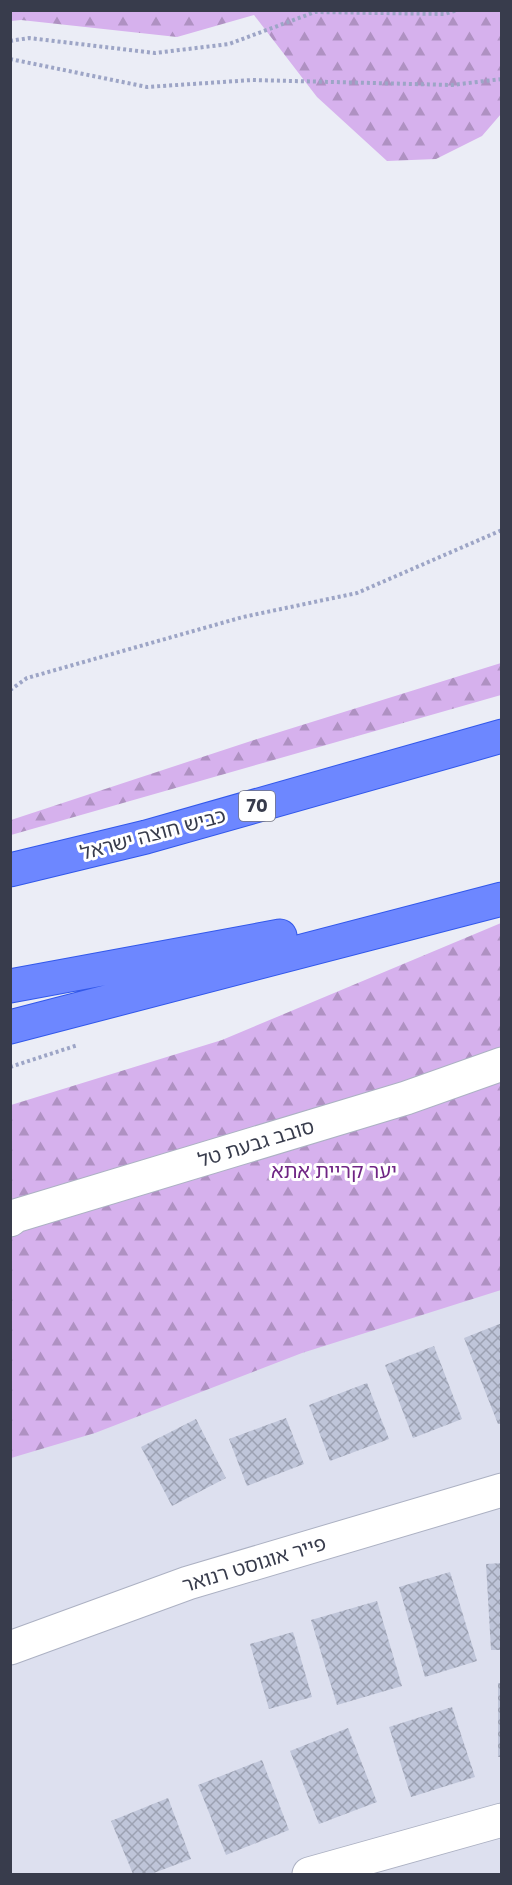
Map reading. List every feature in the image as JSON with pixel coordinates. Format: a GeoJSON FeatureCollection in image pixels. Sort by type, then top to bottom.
{"type":"FeatureCollection","features":[{"type":"Feature","properties":{"kind":"highway","name":"כביש חוצה ישראל"},"geometry":{"type":"LineString","coordinates":[[10,870],[146,837],[501,736]]}},
{"type":"Feature","properties":{"kind":"highway"},"geometry":{"type":"LineString","coordinates":[[10,986],[501,897]]}},
{"type":"Feature","properties":{"kind":"highway"},"geometry":{"type":"LineString","coordinates":[[10,1027],[501,897]]}},
{"type":"Feature","properties":{"kind":"street","name":"סובב גבעת טל"},"geometry":{"type":"LineString","coordinates":[[10,1220],[15,1216],[405,1098],[501,1064]]}},
{"type":"Feature","properties":{"kind":"street","name":"פייר אוגוסט רנואר"},"geometry":{"type":"LineString","coordinates":[[10,1648],[188,1583],[501,1490]]}},
{"type":"Feature","properties":{"kind":"street"},"geometry":{"type":"LineString","coordinates":[[309,1875],[501,1820]]}},
{"type":"Feature","properties":{"kind":"path"},"geometry":{"type":"LineString","coordinates":[[10,41],[29,38],[155,53],[229,44],[315,12],[444,14],[458,10]]}},
{"type":"Feature","properties":{"kind":"path"},"geometry":{"type":"LineString","coordinates":[[10,59],[147,87],[252,80],[452,85],[501,79]]}},
{"type":"Feature","properties":{"kind":"path"},"geometry":{"type":"LineString","coordinates":[[10,690],[27,678],[243,616],[357,593],[501,530]]}},
{"type":"Feature","properties":{"kind":"shaded area"},"geometry":{"type":"Polygon","coordinates":[[[501,1244],[501,1874],[11,1874],[10,1416],[501,1244]]]}},
{"type":"Feature","properties":{"kind":"green space"},"geometry":{"type":"Polygon","coordinates":[[[11,10],[501,11],[501,114],[482,136],[436,159],[387,161],[317,97],[254,15],[177,37],[21,20],[11,21],[11,10]]]}},
{"type":"Feature","properties":{"kind":"green space"},"geometry":{"type":"Polygon","coordinates":[[[501,663],[501,695],[11,835],[11,820],[254,740],[501,663]]]}},
{"type":"Feature","properties":{"kind":"green space","name":"יער קריית אתא"},"geometry":{"type":"Polygon","coordinates":[[[501,923],[501,1290],[302,1353],[95,1433],[11,1458],[11,1105],[222,1040],[501,923]]]}},
{"type":"Feature","properties":{"kind":"building"},"geometry":{"type":"Polygon","coordinates":[[[502,1323],[502,1423],[498,1424],[464,1338],[502,1323]]]}},
{"type":"Feature","properties":{"kind":"building"},"geometry":{"type":"Polygon","coordinates":[[[434,1346],[462,1419],[413,1438],[385,1365],[434,1346]]]}},
{"type":"Feature","properties":{"kind":"building"},"geometry":{"type":"Polygon","coordinates":[[[367,1383],[389,1439],[330,1461],[309,1405],[367,1383]]]}},
{"type":"Feature","properties":{"kind":"building"},"geometry":{"type":"Polygon","coordinates":[[[286,1418],[304,1464],[247,1486],[229,1439],[286,1418]]]}},
{"type":"Feature","properties":{"kind":"building"},"geometry":{"type":"Polygon","coordinates":[[[196,1419],[226,1478],[172,1506],[141,1447],[196,1419]]]}},
{"type":"Feature","properties":{"kind":"building"},"geometry":{"type":"Polygon","coordinates":[[[502,1563],[502,1650],[491,1650],[486,1564],[502,1563]]]}},
{"type":"Feature","properties":{"kind":"building"},"geometry":{"type":"Polygon","coordinates":[[[450,1572],[477,1661],[425,1677],[399,1587],[450,1572]]]}},
{"type":"Feature","properties":{"kind":"building"},"geometry":{"type":"Polygon","coordinates":[[[377,1601],[402,1686],[337,1705],[311,1620],[377,1601]]]}},
{"type":"Feature","properties":{"kind":"building"},"geometry":{"type":"Polygon","coordinates":[[[293,1632],[312,1697],[269,1709],[250,1644],[293,1632]]]}},
{"type":"Feature","properties":{"kind":"building"},"geometry":{"type":"Polygon","coordinates":[[[498,1683],[502,1683],[502,1757],[498,1757],[498,1683]]]}},
{"type":"Feature","properties":{"kind":"building"},"geometry":{"type":"Polygon","coordinates":[[[452,1707],[475,1777],[411,1797],[389,1727],[452,1707]]]}},
{"type":"Feature","properties":{"kind":"building"},"geometry":{"type":"Polygon","coordinates":[[[348,1728],[377,1802],[319,1824],[290,1751],[348,1728]]]}},
{"type":"Feature","properties":{"kind":"building"},"geometry":{"type":"Polygon","coordinates":[[[262,1760],[289,1830],[226,1855],[198,1785],[262,1760]]]}},
{"type":"Feature","properties":{"kind":"building"},"geometry":{"type":"Polygon","coordinates":[[[168,1798],[191,1859],[151,1874],[133,1874],[111,1821],[168,1798]]]}}]}
